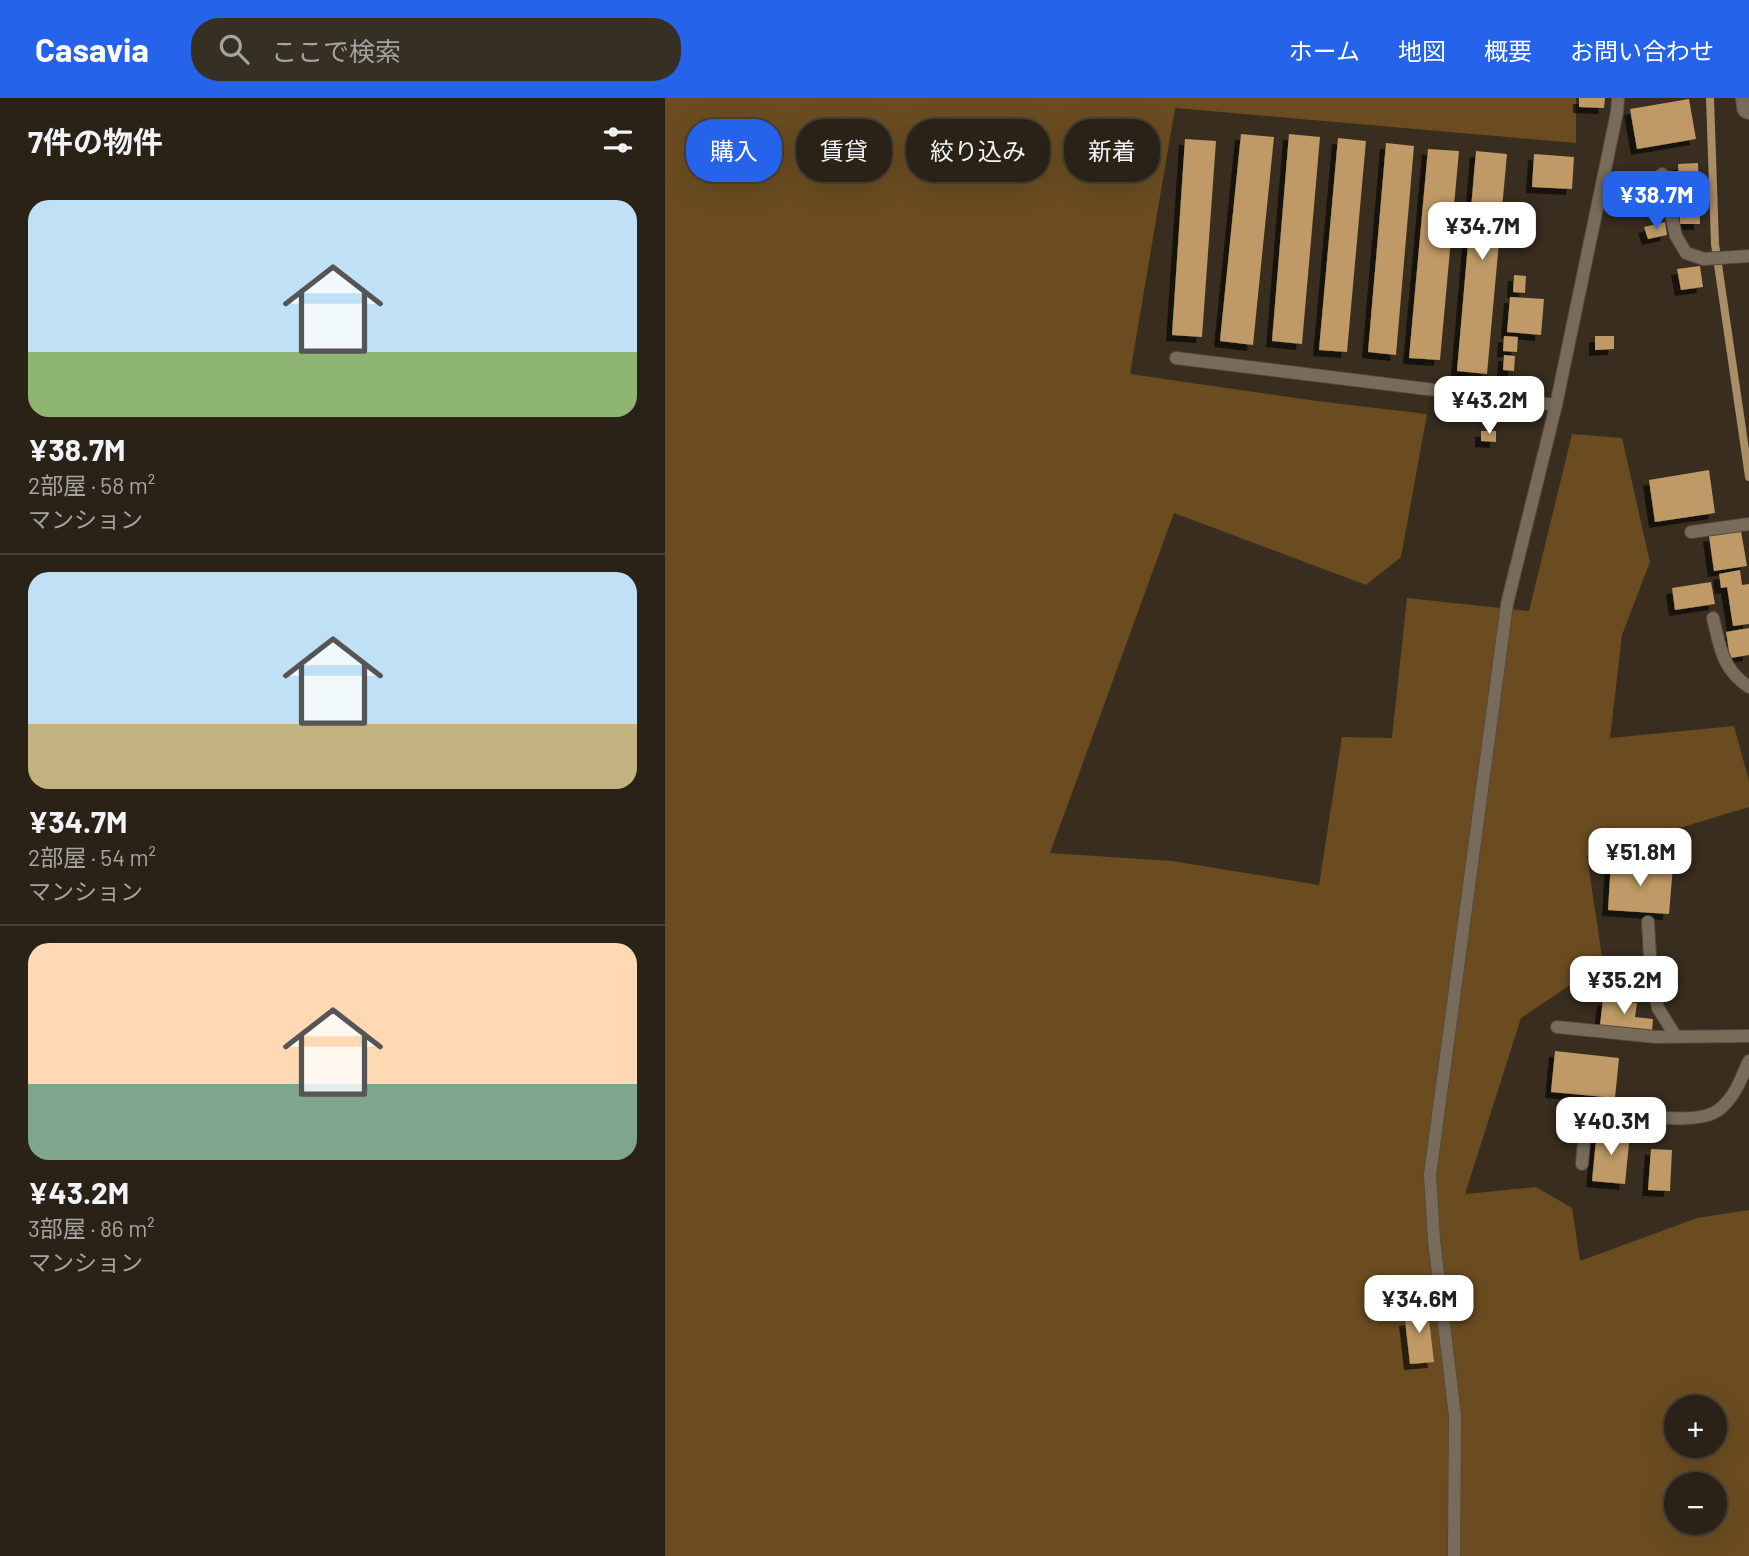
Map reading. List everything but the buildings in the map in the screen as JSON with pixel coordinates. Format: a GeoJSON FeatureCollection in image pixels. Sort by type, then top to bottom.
{"type":"FeatureCollection","features":[{"type":"Feature","properties":{"kind":"street"},"geometry":{"type":"LineString","coordinates":[[1748,98],[1749,107]]}},
{"type":"Feature","properties":{"kind":"lane"},"geometry":{"type":"LineString","coordinates":[[1454,1556],[1455,1416],[1434,1240],[1430,1175],[1507,604],[1556,405],[1618,98]]}},
{"type":"Feature","properties":{"kind":"lane"},"geometry":{"type":"LineString","coordinates":[[1663,174],[1676,236],[1686,253],[1704,259],[1749,256]]}},
{"type":"Feature","properties":{"kind":"lane"},"geometry":{"type":"LineString","coordinates":[[1176,358],[1556,405]]}},
{"type":"Feature","properties":{"kind":"lane"},"geometry":{"type":"LineString","coordinates":[[1691,532],[1745,524]]}},
{"type":"Feature","properties":{"kind":"lane"},"geometry":{"type":"LineString","coordinates":[[1713,618],[1723,659],[1739,681],[1749,687]]}},
{"type":"Feature","properties":{"kind":"lane"},"geometry":{"type":"LineString","coordinates":[[1648,922],[1651,974],[1658,1008],[1676,1037]]}},
{"type":"Feature","properties":{"kind":"lane"},"geometry":{"type":"LineString","coordinates":[[1557,1027],[1656,1037],[1749,1036]]}},
{"type":"Feature","properties":{"kind":"lane"},"geometry":{"type":"LineString","coordinates":[[1582,1164],[1587,1106],[1689,1120],[1707,1116],[1719,1110],[1735,1094],[1749,1061]]}},
{"type":"Feature","properties":{"kind":"shaded area"},"geometry":{"type":"Polygon","coordinates":[[[665,98],[1576,98],[1576,143],[1175,108],[1130,374],[1427,414],[1401,557],[1366,585],[1174,513],[1050,853],[1172,861],[1319,885],[1342,737],[1392,738],[1407,598],[1529,611],[1572,434],[1622,438],[1650,562],[1622,635],[1610,738],[1734,726],[1749,781],[1749,807],[1587,856],[1603,963],[1521,1018],[1465,1194],[1536,1187],[1572,1208],[1580,1261],[1697,1218],[1749,1210],[1749,1556],[665,1556],[665,98]]]}},
{"type":"Feature","properties":{"kind":"waterway"},"geometry":{"type":"LineString","coordinates":[[1710,98],[1715,244],[1749,477]]}}]}
